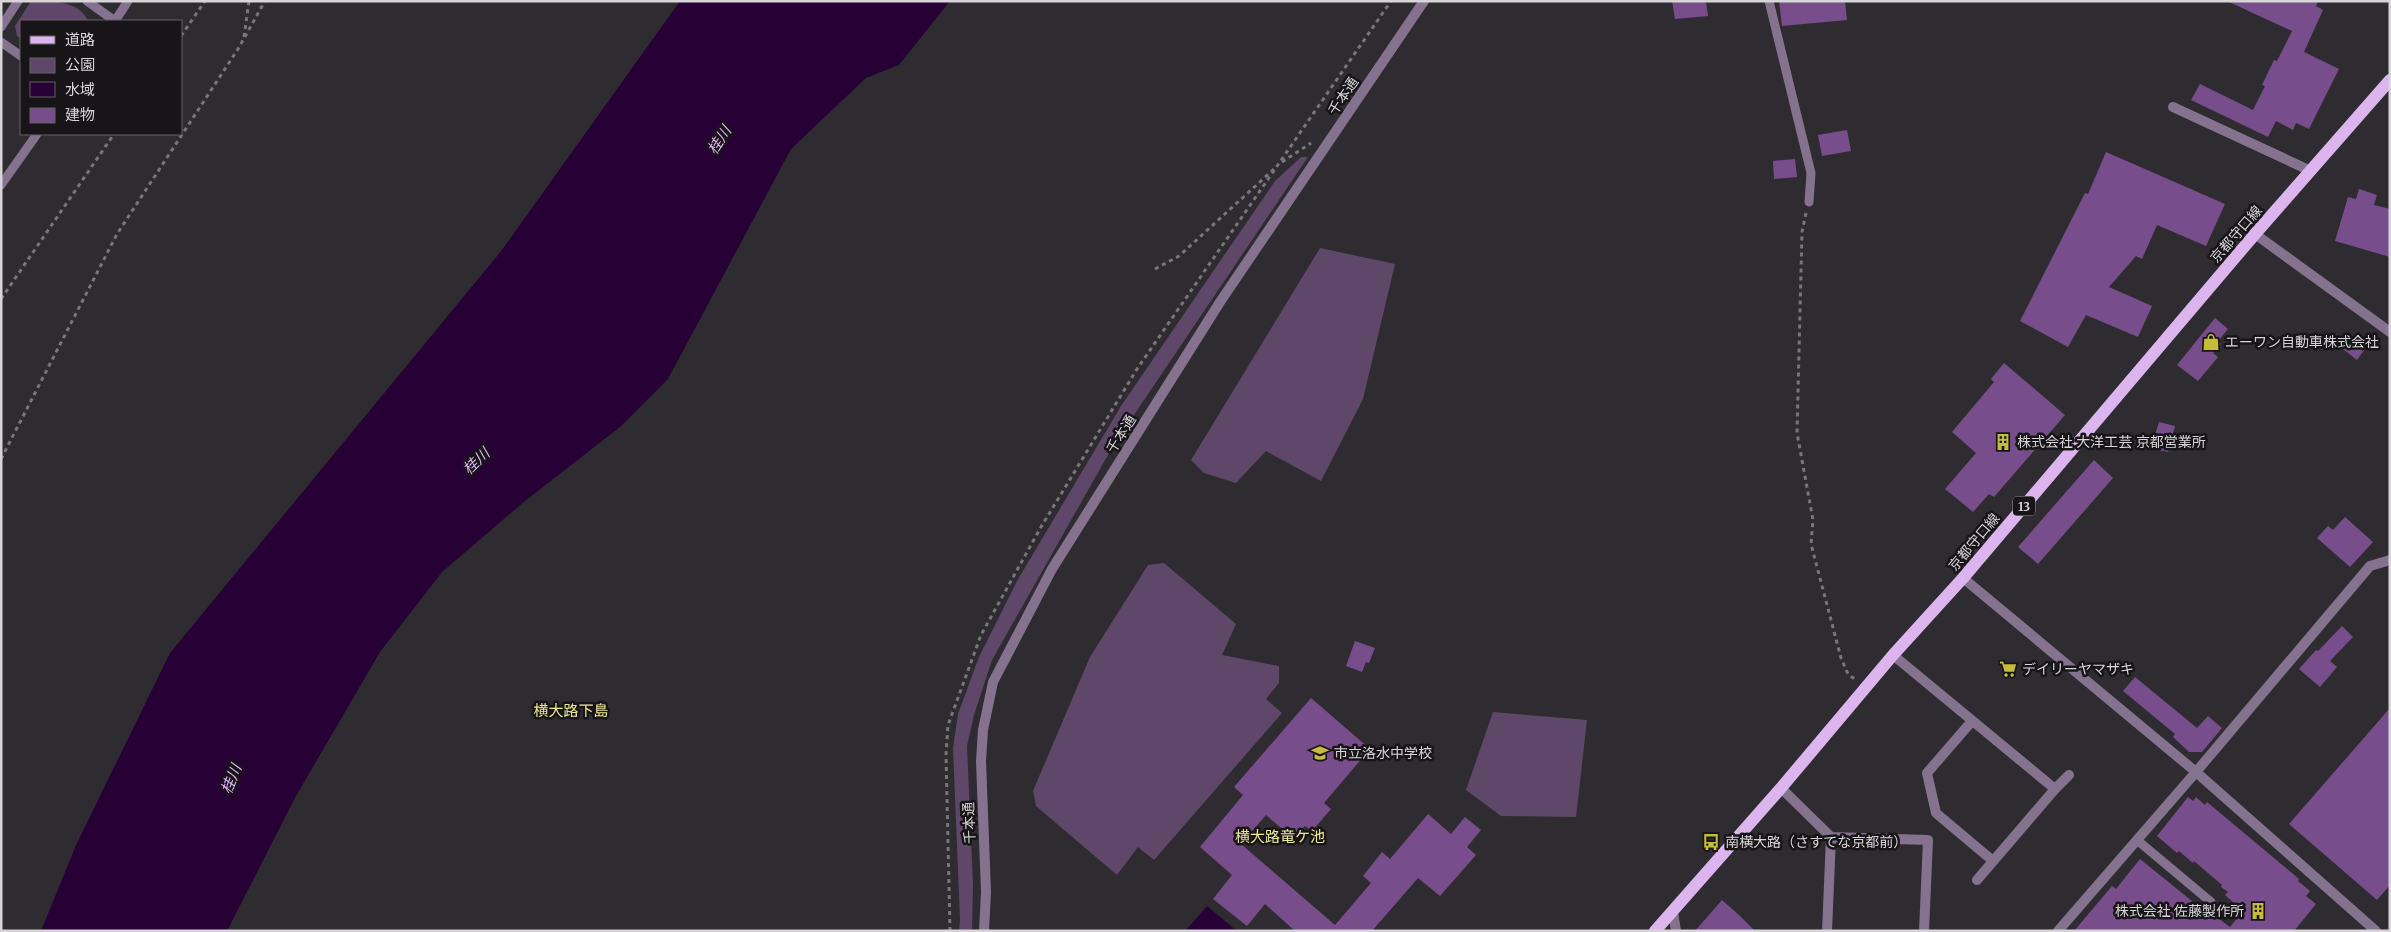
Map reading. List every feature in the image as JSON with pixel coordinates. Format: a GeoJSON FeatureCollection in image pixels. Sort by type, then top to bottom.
{"type":"FeatureCollection","features":[{"type":"Feature","properties":{"kind":"main road","name":"京都守口線"},"geometry":{"type":"LineString","coordinates":[[1655,931],[1781,788],[1893,655],[1963,578],[2255,234],[2390,80]]}},
{"type":"Feature","properties":{"kind":"street","name":"千本通"},"geometry":{"type":"LineString","coordinates":[[984,931],[986,892],[982,818],[982,730],[997,674],[1052,568],[1220,302],[1424,1]]}},
{"type":"Feature","properties":{"kind":"street"},"geometry":{"type":"LineString","coordinates":[[2173,107],[2311,171]]}},
{"type":"Feature","properties":{"kind":"street"},"geometry":{"type":"LineString","coordinates":[[2255,234],[2390,332]]}},
{"type":"Feature","properties":{"kind":"street"},"geometry":{"type":"LineString","coordinates":[[2058,931],[2196,772],[2370,566],[2390,560]]}},
{"type":"Feature","properties":{"kind":"street"},"geometry":{"type":"LineString","coordinates":[[1963,578],[2196,772],[2376,931]]}},
{"type":"Feature","properties":{"kind":"street"},"geometry":{"type":"LineString","coordinates":[[1893,655],[2055,789]]}},
{"type":"Feature","properties":{"kind":"street"},"geometry":{"type":"LineString","coordinates":[[1972,721],[1927,773],[1936,813],[1993,861]]}},
{"type":"Feature","properties":{"kind":"street"},"geometry":{"type":"LineString","coordinates":[[1977,880],[2069,775]]}},
{"type":"Feature","properties":{"kind":"street"},"geometry":{"type":"LineString","coordinates":[[1781,788],[1831,837],[1928,840],[1924,931]]}},
{"type":"Feature","properties":{"kind":"street"},"geometry":{"type":"LineString","coordinates":[[1827,931],[1831,837]]}},
{"type":"Feature","properties":{"kind":"street"},"geometry":{"type":"LineString","coordinates":[[1673,912],[1676,931]]}},
{"type":"Feature","properties":{"kind":"lane"},"geometry":{"type":"LineString","coordinates":[[1,27],[18,1]]}},
{"type":"Feature","properties":{"kind":"lane"},"geometry":{"type":"LineString","coordinates":[[87,1],[114,20]]}},
{"type":"Feature","properties":{"kind":"lane"},"geometry":{"type":"LineString","coordinates":[[116,20],[128,1]]}},
{"type":"Feature","properties":{"kind":"lane"},"geometry":{"type":"LineString","coordinates":[[1769,1],[1811,173],[1810,202]]}},
{"type":"Feature","properties":{"kind":"lane"},"geometry":{"type":"LineString","coordinates":[[1,42],[20,55]]}},
{"type":"Feature","properties":{"kind":"lane"},"geometry":{"type":"LineString","coordinates":[[1,185],[5,171],[36,135]]}},
{"type":"Feature","properties":{"kind":"lane"},"geometry":{"type":"LineString","coordinates":[[2137,840],[2211,902]]}},
{"type":"Feature","properties":{"kind":"path"},"geometry":{"type":"LineString","coordinates":[[182,35],[205,1]]}},
{"type":"Feature","properties":{"kind":"path"},"geometry":{"type":"LineString","coordinates":[[243,40],[249,1]]}},
{"type":"Feature","properties":{"kind":"path"},"geometry":{"type":"LineString","coordinates":[[182,134],[243,40],[265,1]]}},
{"type":"Feature","properties":{"kind":"path"},"geometry":{"type":"LineString","coordinates":[[1,299],[113,135]]}},
{"type":"Feature","properties":{"kind":"path"},"geometry":{"type":"LineString","coordinates":[[1,460],[117,234],[181,135]]}},
{"type":"Feature","properties":{"kind":"path"},"geometry":{"type":"LineString","coordinates":[[1155,269],[1180,256],[1279,164],[1316,140]]}},
{"type":"Feature","properties":{"kind":"path"},"geometry":{"type":"LineString","coordinates":[[1810,202],[1802,232],[1797,433],[1813,520],[1811,544],[1841,658],[1848,674],[1866,688]]}},
{"type":"Feature","properties":{"kind":"green space"},"geometry":{"type":"Polygon","coordinates":[[[31,1],[71,5],[84,14],[87,20],[20,20],[20,38],[17,36],[15,26],[31,1]]]}},
{"type":"Feature","properties":{"kind":"green space"},"geometry":{"type":"Polygon","coordinates":[[[1301,157],[1308,157],[1113,446],[992,660],[974,715],[967,746],[973,885],[972,931],[959,931],[953,748],[958,714],[979,657],[1017,581],[1121,406],[1275,181],[1301,157]]]}},
{"type":"Feature","properties":{"kind":"green space"},"geometry":{"type":"Polygon","coordinates":[[[1320,248],[1395,264],[1363,399],[1321,481],[1266,451],[1236,483],[1204,473],[1191,460],[1320,248]]]}},
{"type":"Feature","properties":{"kind":"green space"},"geometry":{"type":"Polygon","coordinates":[[[1164,563],[1236,624],[1222,655],[1279,666],[1279,683],[1266,699],[1282,713],[1154,860],[1138,847],[1117,875],[1036,806],[1033,791],[1090,657],[1148,565],[1164,563]]]}},
{"type":"Feature","properties":{"kind":"green space"},"geometry":{"type":"Polygon","coordinates":[[[1493,712],[1587,720],[1576,817],[1501,816],[1466,790],[1493,712]]]}},
{"type":"Feature","properties":{"kind":"water","name":"桂川"},"geometry":{"type":"Polygon","coordinates":[[[680,1],[950,1],[899,65],[866,78],[791,149],[668,379],[620,427],[525,501],[442,572],[380,652],[296,796],[227,931],[41,931],[76,845],[170,653],[502,250],[680,1]]]}},
{"type":"Feature","properties":{"kind":"water"},"geometry":{"type":"Polygon","coordinates":[[[1207,906],[1237,931],[1186,930],[1207,906]]]}},
{"type":"Feature","properties":{"kind":"building"},"geometry":{"type":"Polygon","coordinates":[[[1672,1],[1706,1],[1708,16],[1675,19],[1672,1]]]}},
{"type":"Feature","properties":{"kind":"building"},"geometry":{"type":"Polygon","coordinates":[[[1779,1],[1845,1],[1847,20],[1782,26],[1779,1]]]}},
{"type":"Feature","properties":{"kind":"building"},"geometry":{"type":"Polygon","coordinates":[[[2227,1],[2318,1],[2316,6],[2323,10],[2304,52],[2339,69],[2309,129],[2296,123],[2293,130],[2276,121],[2268,137],[2191,100],[2200,84],[2253,110],[2265,86],[2262,85],[2274,60],[2277,61],[2292,31],[2227,1]]]}},
{"type":"Feature","properties":{"kind":"building"},"geometry":{"type":"Polygon","coordinates":[[[1847,130],[1851,151],[1822,156],[1818,135],[1847,130]]]}},
{"type":"Feature","properties":{"kind":"building"},"geometry":{"type":"Polygon","coordinates":[[[2106,152],[2225,204],[2206,246],[2157,225],[2142,259],[2136,256],[2109,287],[2152,306],[2138,337],[2086,315],[2068,347],[2020,321],[2085,193],[2088,194],[2106,152]]]}},
{"type":"Feature","properties":{"kind":"building"},"geometry":{"type":"Polygon","coordinates":[[[1795,159],[1797,177],[1774,179],[1773,161],[1795,159]]]}},
{"type":"Feature","properties":{"kind":"building"},"geometry":{"type":"Polygon","coordinates":[[[2359,189],[2377,195],[2374,205],[2390,209],[2390,257],[2335,241],[2348,197],[2356,199],[2359,189]]]}},
{"type":"Feature","properties":{"kind":"building"},"geometry":{"type":"Polygon","coordinates":[[[2215,318],[2228,329],[2218,341],[2221,344],[2213,353],[2218,357],[2198,381],[2177,365],[2215,318]]]}},
{"type":"Feature","properties":{"kind":"building"},"geometry":{"type":"Polygon","coordinates":[[[2354,336],[2367,346],[2357,360],[2343,349],[2354,336]]]}},
{"type":"Feature","properties":{"kind":"building","name":"株式会社 大洋工芸 京都営業所"},"geometry":{"type":"Polygon","coordinates":[[[2004,363],[2065,415],[1994,497],[1989,494],[1973,512],[1945,489],[1976,453],[1952,432],[1994,382],[1991,379],[2004,363]]]}},
{"type":"Feature","properties":{"kind":"building"},"geometry":{"type":"Polygon","coordinates":[[[2159,422],[2175,426],[2168,452],[2151,448],[2159,422]]]}},
{"type":"Feature","properties":{"kind":"building"},"geometry":{"type":"Polygon","coordinates":[[[2094,460],[2113,478],[2038,564],[2018,547],[2094,460]]]}},
{"type":"Feature","properties":{"kind":"building"},"geometry":{"type":"Polygon","coordinates":[[[2345,517],[2373,542],[2350,567],[2317,538],[2328,526],[2333,530],[2345,517]]]}},
{"type":"Feature","properties":{"kind":"building"},"geometry":{"type":"Polygon","coordinates":[[[2342,626],[2353,637],[2330,661],[2337,667],[2320,687],[2299,669],[2342,626]]]}},
{"type":"Feature","properties":{"kind":"building"},"geometry":{"type":"Polygon","coordinates":[[[1355,641],[1375,648],[1369,663],[1366,662],[1362,672],[1346,666],[1355,641]]]}},
{"type":"Feature","properties":{"kind":"building"},"geometry":{"type":"Polygon","coordinates":[[[2135,677],[2197,728],[2208,716],[2222,728],[2202,752],[2189,752],[2173,737],[2175,734],[2123,691],[2135,677]]]}},
{"type":"Feature","properties":{"kind":"building"},"geometry":{"type":"Polygon","coordinates":[[[1311,698],[1370,749],[1324,803],[1331,809],[1312,831],[1305,826],[1293,838],[1266,815],[1241,844],[1335,925],[1371,883],[1363,876],[1382,852],[1390,859],[1428,814],[1451,834],[1465,817],[1481,830],[1467,847],[1476,855],[1440,896],[1418,878],[1372,931],[1295,931],[1265,904],[1247,926],[1213,899],[1232,875],[1200,847],[1243,795],[1234,787],[1311,698]]]}},
{"type":"Feature","properties":{"kind":"building"},"geometry":{"type":"Polygon","coordinates":[[[2390,708],[2390,885],[2377,900],[2289,824],[2390,708]]]}},
{"type":"Feature","properties":{"kind":"building"},"geometry":{"type":"Polygon","coordinates":[[[2188,797],[2193,801],[2196,797],[2205,805],[2207,802],[2299,879],[2298,881],[2310,891],[2306,896],[2316,904],[2294,931],[2074,931],[2112,886],[2116,889],[2140,859],[2208,914],[2210,912],[2230,927],[2243,911],[2225,895],[2228,892],[2194,861],[2193,863],[2179,851],[2177,853],[2157,836],[2188,797]]]}},
{"type":"Feature","properties":{"kind":"building"},"geometry":{"type":"Polygon","coordinates":[[[1722,900],[1739,915],[1755,931],[1695,931],[1722,900]]]}},
{"type":"Feature","properties":{"kind":"place","name":"エーワン自動車株式会社"},"geometry":{"type":"Point","coordinates":[2211,342]}},
{"type":"Feature","properties":{"kind":"place","name":"株式会社 大洋工芸 京都営業所"},"geometry":{"type":"Point","coordinates":[2003,442]}},
{"type":"Feature","properties":{"kind":"place","name":"デイリーヤマザキ"},"geometry":{"type":"Point","coordinates":[2008,669]}},
{"type":"Feature","properties":{"kind":"place","name":"市立洛水中学校"},"geometry":{"type":"Point","coordinates":[1320,753]}},
{"type":"Feature","properties":{"kind":"place","name":"南横大路（さすてな京都前）"},"geometry":{"type":"Point","coordinates":[1711,842]}},
{"type":"Feature","properties":{"kind":"place","name":"株式会社 佐藤製作所"},"geometry":{"type":"Point","coordinates":[2258,911]}},
{"type":"Feature","properties":{"kind":"district","name":"横大路下島"},"geometry":{"type":"Point","coordinates":[571,710]}},
{"type":"Feature","properties":{"kind":"district","name":"横大路竜ケ池"},"geometry":{"type":"Point","coordinates":[1280,836]}}]}
